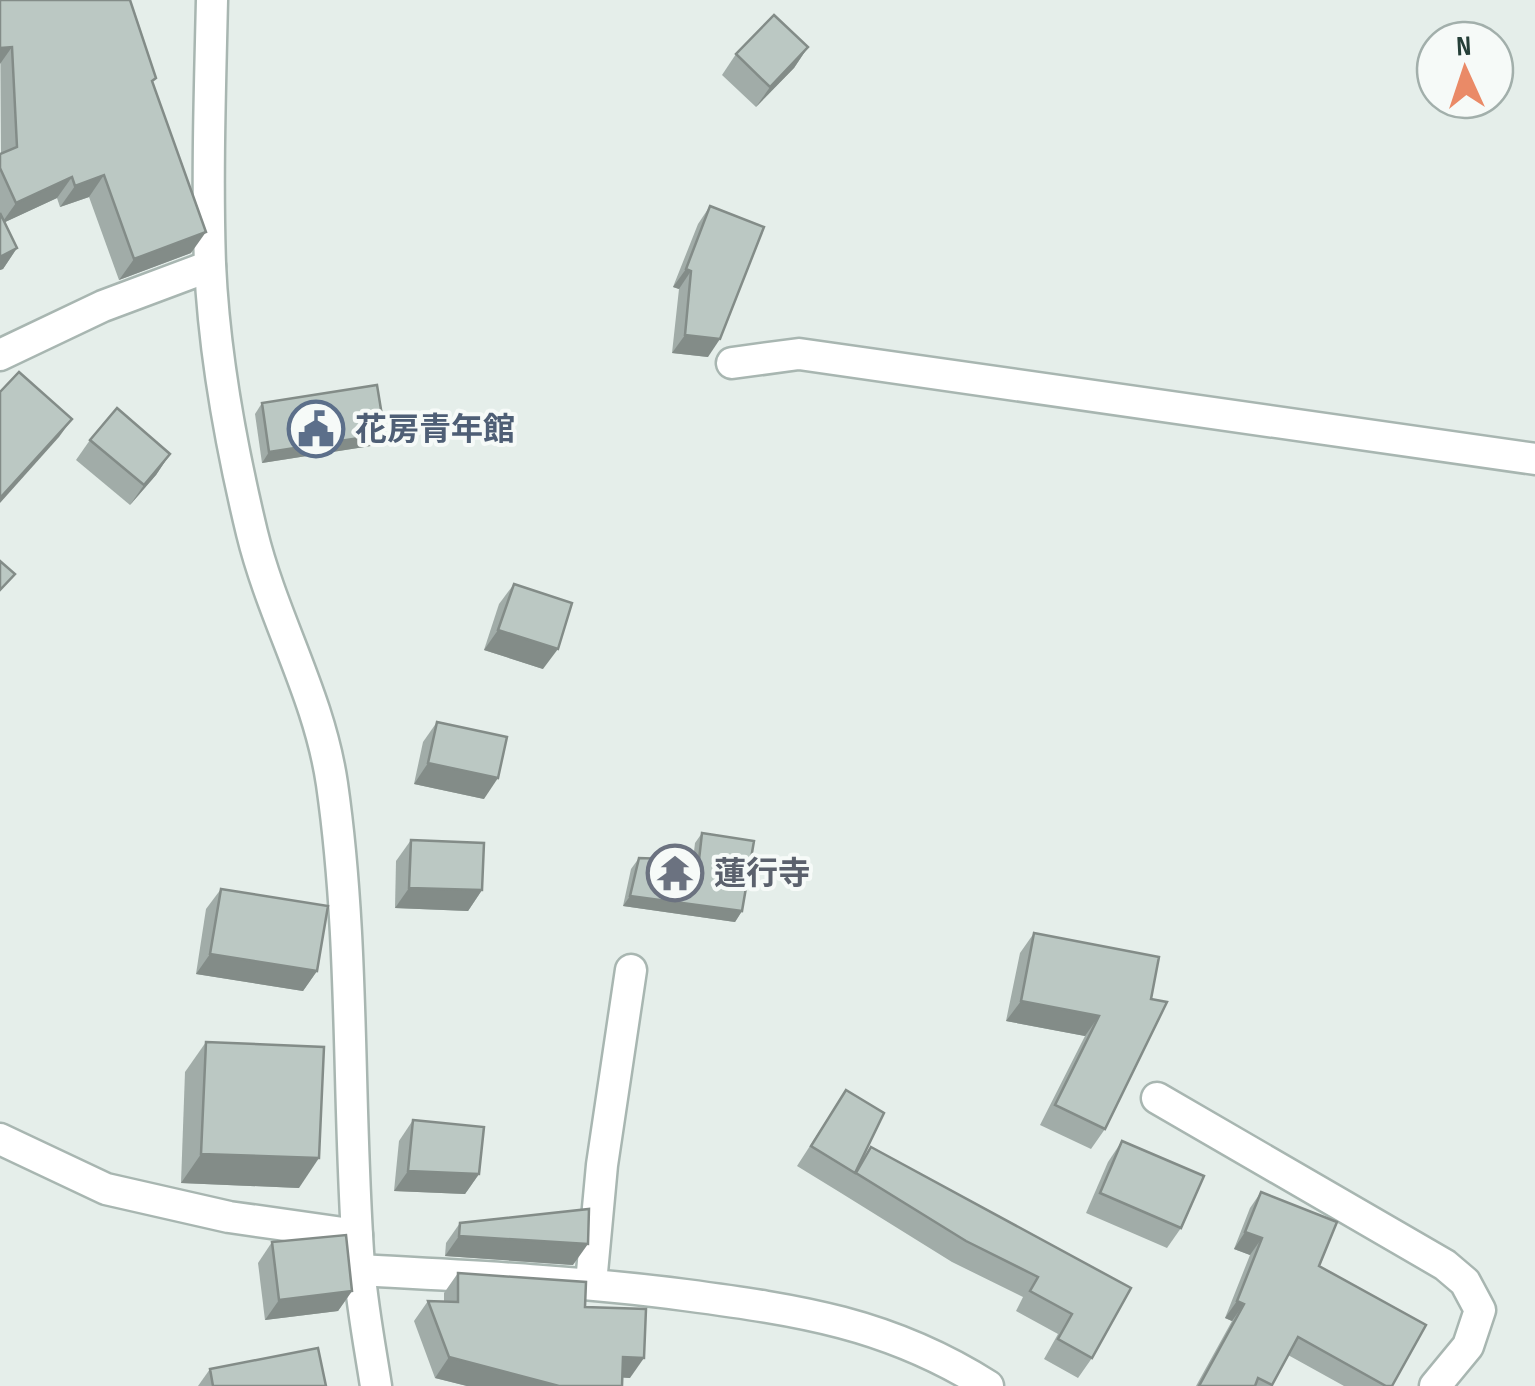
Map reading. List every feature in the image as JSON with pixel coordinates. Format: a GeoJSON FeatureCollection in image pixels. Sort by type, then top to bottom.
{"type":"FeatureCollection","features":[{"type":"Feature","properties":{"kind":"street"},"geometry":{"type":"LineString","coordinates":[[212,0],[210,266],[223,381],[252,532],[267,586],[312,696],[328,754],[339,831],[350,970],[359,1270],[376,1386]]}},
{"type":"Feature","properties":{"kind":"street"},"geometry":{"type":"LineString","coordinates":[[0,355],[103,306],[210,266]]}},
{"type":"Feature","properties":{"kind":"street"},"geometry":{"type":"LineString","coordinates":[[732,364],[799,354],[1535,459]]}},
{"type":"Feature","properties":{"kind":"street"},"geometry":{"type":"LineString","coordinates":[[591,1283],[602,1165],[631,970]]}},
{"type":"Feature","properties":{"kind":"street"},"geometry":{"type":"LineString","coordinates":[[1157,1098],[1445,1265],[1465,1282],[1480,1310],[1468,1346],[1435,1386]]}},
{"type":"Feature","properties":{"kind":"street"},"geometry":{"type":"LineString","coordinates":[[0,1140],[106,1189],[229,1217],[357,1235]]}},
{"type":"Feature","properties":{"kind":"street"},"geometry":{"type":"LineString","coordinates":[[359,1270],[591,1283],[781,1308],[862,1326],[900,1339],[988,1386]]}},
{"type":"Feature","properties":{"kind":"building"},"geometry":{"type":"Polygon","coordinates":[[[0,0],[130,0],[156,78],[152,81],[206,232],[134,259],[104,175],[75,186],[72,177],[16,203],[0,168],[0,154],[17,147],[12,47],[0,48],[0,0]]]}},
{"type":"Feature","properties":{"kind":"building"},"geometry":{"type":"Polygon","coordinates":[[[774,15],[808,47],[770,87],[736,54],[774,15]]]}},
{"type":"Feature","properties":{"kind":"building"},"geometry":{"type":"Polygon","coordinates":[[[710,206],[764,227],[720,339],[685,335],[691,271],[686,269],[710,206]]]}},
{"type":"Feature","properties":{"kind":"building"},"geometry":{"type":"Polygon","coordinates":[[[0,213],[17,248],[0,257],[0,213]]]}},
{"type":"Feature","properties":{"kind":"building"},"geometry":{"type":"Polygon","coordinates":[[[19,372],[72,419],[0,498],[0,392],[19,372]]]}},
{"type":"Feature","properties":{"kind":"building","name":"花房青年館"},"geometry":{"type":"Polygon","coordinates":[[[377,385],[385,434],[269,452],[262,403],[377,385]]]}},
{"type":"Feature","properties":{"kind":"building"},"geometry":{"type":"Polygon","coordinates":[[[117,408],[170,454],[144,485],[90,440],[117,408]]]}},
{"type":"Feature","properties":{"kind":"building"},"geometry":{"type":"Polygon","coordinates":[[[0,561],[15,574],[0,590],[0,561]]]}},
{"type":"Feature","properties":{"kind":"building"},"geometry":{"type":"Polygon","coordinates":[[[514,584],[572,603],[558,649],[498,630],[514,584]]]}},
{"type":"Feature","properties":{"kind":"building"},"geometry":{"type":"Polygon","coordinates":[[[437,722],[507,737],[498,778],[428,763],[437,722]]]}},
{"type":"Feature","properties":{"kind":"building"},"geometry":{"type":"Polygon","coordinates":[[[702,833],[754,841],[742,911],[630,896],[639,858],[699,860],[702,833]]]}},
{"type":"Feature","properties":{"kind":"building"},"geometry":{"type":"Polygon","coordinates":[[[411,840],[484,843],[482,890],[409,888],[411,840]]]}},
{"type":"Feature","properties":{"kind":"building"},"geometry":{"type":"Polygon","coordinates":[[[221,889],[328,906],[317,971],[210,954],[221,889]]]}},
{"type":"Feature","properties":{"kind":"building"},"geometry":{"type":"Polygon","coordinates":[[[1034,933],[1159,957],[1151,999],[1167,1002],[1105,1129],[1055,1105],[1099,1016],[1021,1001],[1034,933]]]}},
{"type":"Feature","properties":{"kind":"building"},"geometry":{"type":"Polygon","coordinates":[[[206,1042],[324,1047],[319,1158],[201,1154],[206,1042]]]}},
{"type":"Feature","properties":{"kind":"building"},"geometry":{"type":"Polygon","coordinates":[[[846,1090],[884,1113],[855,1173],[811,1146],[846,1090]]]}},
{"type":"Feature","properties":{"kind":"building"},"geometry":{"type":"Polygon","coordinates":[[[413,1120],[484,1127],[479,1174],[408,1171],[413,1120]]]}},
{"type":"Feature","properties":{"kind":"building"},"geometry":{"type":"Polygon","coordinates":[[[1122,1141],[1204,1176],[1181,1228],[1100,1193],[1122,1141]]]}},
{"type":"Feature","properties":{"kind":"building"},"geometry":{"type":"Polygon","coordinates":[[[871,1147],[1131,1288],[1092,1358],[1058,1339],[1072,1314],[1030,1291],[1038,1277],[966,1241],[856,1173],[871,1147]]]}},
{"type":"Feature","properties":{"kind":"building"},"geometry":{"type":"Polygon","coordinates":[[[1261,1192],[1337,1222],[1319,1266],[1426,1325],[1392,1386],[1298,1337],[1272,1385],[1258,1378],[1255,1386],[1199,1386],[1244,1304],[1237,1301],[1262,1238],[1245,1232],[1261,1192]]]}},
{"type":"Feature","properties":{"kind":"building"},"geometry":{"type":"Polygon","coordinates":[[[589,1209],[588,1244],[459,1236],[460,1223],[589,1209]]]}},
{"type":"Feature","properties":{"kind":"building"},"geometry":{"type":"Polygon","coordinates":[[[346,1235],[352,1291],[279,1300],[272,1242],[346,1235]]]}},
{"type":"Feature","properties":{"kind":"building"},"geometry":{"type":"Polygon","coordinates":[[[458,1273],[586,1282],[585,1307],[646,1309],[644,1358],[623,1357],[622,1386],[559,1386],[449,1357],[428,1301],[458,1302],[458,1273]]]}},
{"type":"Feature","properties":{"kind":"building"},"geometry":{"type":"Polygon","coordinates":[[[318,1348],[326,1386],[213,1386],[210,1369],[318,1348]]]}},
{"type":"Feature","properties":{"kind":"place","name":"花房青年館"},"geometry":{"type":"Point","coordinates":[316,429]}},
{"type":"Feature","properties":{"kind":"place","name":"蓮行寺"},"geometry":{"type":"Point","coordinates":[675,873]}}]}
